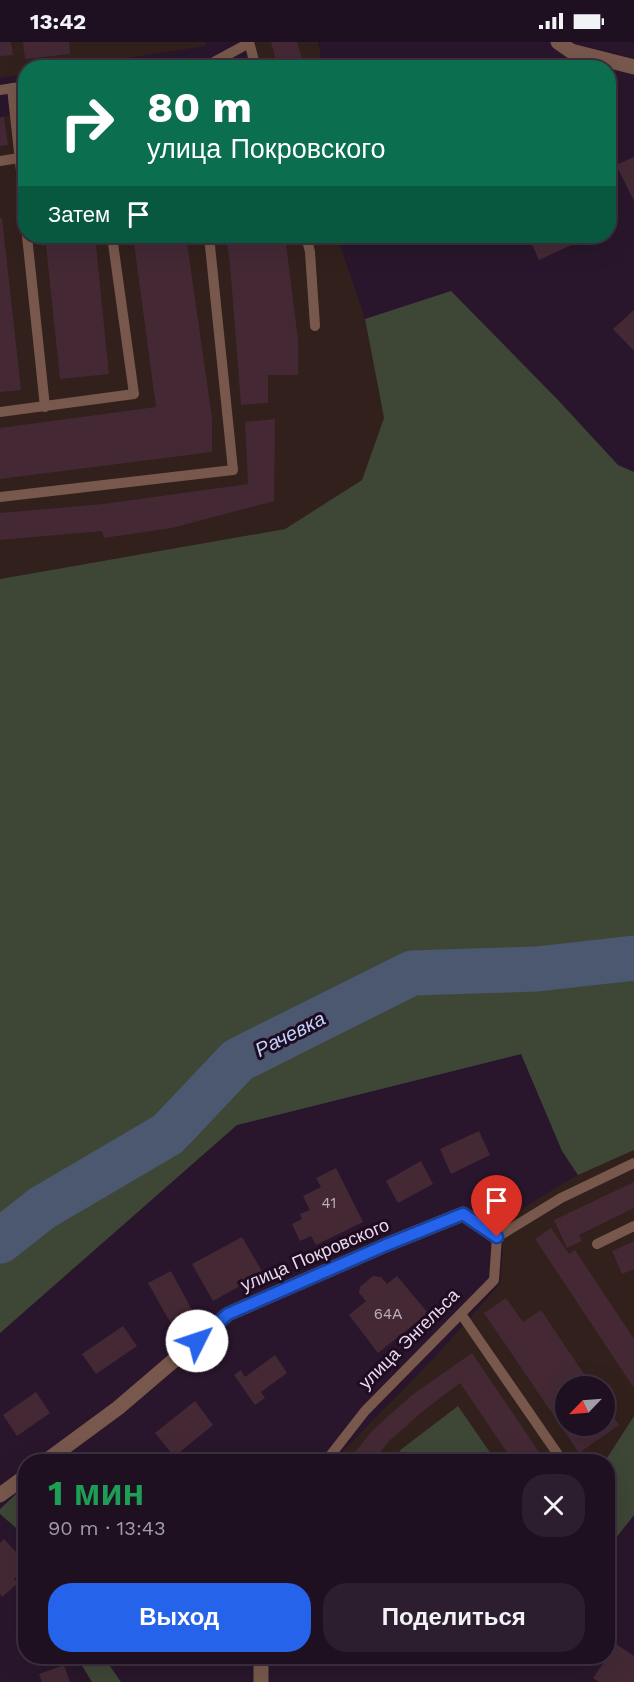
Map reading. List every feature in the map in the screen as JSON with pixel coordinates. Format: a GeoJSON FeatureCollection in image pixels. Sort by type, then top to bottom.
{"type":"FeatureCollection","features":[{"type":"Feature","properties":{"kind":"street"},"geometry":{"type":"LineString","coordinates":[[558,42],[571,51],[604,60]]}},
{"type":"Feature","properties":{"kind":"street"},"geometry":{"type":"LineString","coordinates":[[616,63],[634,68]]}},
{"type":"Feature","properties":{"kind":"street","name":"улица Покровского"},"geometry":{"type":"LineString","coordinates":[[56,1454],[118,1408],[228,1314],[463,1214],[497,1237]]}},
{"type":"Feature","properties":{"kind":"street"},"geometry":{"type":"LineString","coordinates":[[0,1495],[18,1482]]}},
{"type":"Feature","properties":{"kind":"street"},"geometry":{"type":"LineString","coordinates":[[261,1664],[261,1682]]}},
{"type":"Feature","properties":{"kind":"lane"},"geometry":{"type":"LineString","coordinates":[[218,60],[249,43],[254,60]]}},
{"type":"Feature","properties":{"kind":"lane"},"geometry":{"type":"LineString","coordinates":[[0,90],[18,87]]}},
{"type":"Feature","properties":{"kind":"lane"},"geometry":{"type":"LineString","coordinates":[[12,88],[18,130]]}},
{"type":"Feature","properties":{"kind":"lane"},"geometry":{"type":"LineString","coordinates":[[0,161],[18,159]]}},
{"type":"Feature","properties":{"kind":"lane"},"geometry":{"type":"LineString","coordinates":[[28,243],[45,407]]}},
{"type":"Feature","properties":{"kind":"lane"},"geometry":{"type":"LineString","coordinates":[[0,412],[134,394],[113,243]]}},
{"type":"Feature","properties":{"kind":"lane"},"geometry":{"type":"LineString","coordinates":[[0,497],[233,470],[210,243]]}},
{"type":"Feature","properties":{"kind":"lane"},"geometry":{"type":"LineString","coordinates":[[308,243],[315,326]]}},
{"type":"Feature","properties":{"kind":"lane"},"geometry":{"type":"LineString","coordinates":[[497,1237],[561,1198],[634,1163]]}},
{"type":"Feature","properties":{"kind":"lane"},"geometry":{"type":"LineString","coordinates":[[597,1244],[634,1226]]}},
{"type":"Feature","properties":{"kind":"lane","name":"улица Энгельса"},"geometry":{"type":"LineString","coordinates":[[332,1454],[366,1411],[494,1280],[497,1237]]}},
{"type":"Feature","properties":{"kind":"lane"},"geometry":{"type":"LineString","coordinates":[[461,1314],[556,1453]]}},
{"type":"Feature","properties":{"kind":"shaded area"},"geometry":{"type":"Polygon","coordinates":[[[0,42],[206,42],[205,46],[114,60],[18,60],[18,75],[0,78],[0,42]]]}},
{"type":"Feature","properties":{"kind":"shaded area"},"geometry":{"type":"Polygon","coordinates":[[[248,42],[318,42],[322,60],[246,60],[248,42]]]}},
{"type":"Feature","properties":{"kind":"shaded area"},"geometry":{"type":"Polygon","coordinates":[[[18,114],[18,243],[339,243],[365,319],[384,418],[362,480],[285,529],[0,579],[0,117],[18,114]]]}},
{"type":"Feature","properties":{"kind":"shaded area"},"geometry":{"type":"Polygon","coordinates":[[[634,1150],[634,1416],[610,1454],[491,1454],[458,1406],[398,1454],[340,1454],[435,1357],[500,1284],[505,1219],[577,1175],[634,1150]]]}},
{"type":"Feature","properties":{"kind":"green space"},"geometry":{"type":"Polygon","coordinates":[[[451,291],[618,465],[634,472],[634,1150],[578,1175],[562,1151],[521,1054],[237,1125],[0,1333],[0,579],[285,529],[362,480],[384,418],[365,319],[451,291]]]}},
{"type":"Feature","properties":{"kind":"green space"},"geometry":{"type":"Polygon","coordinates":[[[458,1406],[491,1454],[403,1454],[399,1451],[458,1406]]]}},
{"type":"Feature","properties":{"kind":"green space"},"geometry":{"type":"Polygon","coordinates":[[[634,1416],[634,1515],[615,1539],[615,1454],[610,1454],[634,1416]]]}},
{"type":"Feature","properties":{"kind":"green space"},"geometry":{"type":"Polygon","coordinates":[[[16,1494],[18,1496],[18,1530],[0,1514],[0,1509],[16,1494]]]}},
{"type":"Feature","properties":{"kind":"green space"},"geometry":{"type":"Polygon","coordinates":[[[81,1664],[109,1664],[121,1682],[92,1682],[81,1664]]]}},
{"type":"Feature","properties":{"kind":"building"},"geometry":{"type":"Polygon","coordinates":[[[0,42],[11,42],[13,55],[0,56],[0,42]]]}},
{"type":"Feature","properties":{"kind":"building"},"geometry":{"type":"Polygon","coordinates":[[[23,42],[69,42],[70,54],[25,59],[23,42]]]}},
{"type":"Feature","properties":{"kind":"building"},"geometry":{"type":"Polygon","coordinates":[[[271,42],[297,42],[303,60],[276,60],[271,42]]]}},
{"type":"Feature","properties":{"kind":"building"},"geometry":{"type":"Polygon","coordinates":[[[4,117],[8,145],[0,146],[0,118],[4,117]]]}},
{"type":"Feature","properties":{"kind":"building"},"geometry":{"type":"Polygon","coordinates":[[[634,157],[634,201],[616,165],[634,157]]]}},
{"type":"Feature","properties":{"kind":"building"},"geometry":{"type":"Polygon","coordinates":[[[0,218],[2,218],[21,390],[0,392],[0,218]]]}},
{"type":"Feature","properties":{"kind":"building"},"geometry":{"type":"Polygon","coordinates":[[[46,243],[96,243],[109,374],[60,379],[46,243]]]}},
{"type":"Feature","properties":{"kind":"building"},"geometry":{"type":"Polygon","coordinates":[[[134,243],[187,243],[212,418],[212,452],[0,479],[0,428],[156,407],[134,243]]]}},
{"type":"Feature","properties":{"kind":"building"},"geometry":{"type":"Polygon","coordinates":[[[227,243],[286,243],[298,340],[298,375],[268,375],[268,403],[241,405],[227,243]]]}},
{"type":"Feature","properties":{"kind":"building"},"geometry":{"type":"Polygon","coordinates":[[[531,243],[576,243],[539,260],[531,243]]]}},
{"type":"Feature","properties":{"kind":"building"},"geometry":{"type":"Polygon","coordinates":[[[634,310],[634,351],[613,329],[634,310]]]}},
{"type":"Feature","properties":{"kind":"building"},"geometry":{"type":"Polygon","coordinates":[[[275,419],[274,501],[172,528],[104,538],[102,531],[0,540],[0,513],[103,504],[248,484],[245,422],[275,419]]]}},
{"type":"Feature","properties":{"kind":"building"},"geometry":{"type":"Polygon","coordinates":[[[479,1131],[490,1155],[451,1174],[440,1149],[479,1131]]]}},
{"type":"Feature","properties":{"kind":"building"},"geometry":{"type":"Polygon","coordinates":[[[421,1161],[433,1184],[398,1203],[386,1181],[421,1161]]]}},
{"type":"Feature","properties":{"kind":"building"},"geometry":{"type":"Polygon","coordinates":[[[336,1168],[363,1222],[316,1245],[311,1236],[300,1241],[292,1224],[302,1219],[300,1214],[310,1210],[303,1196],[321,1187],[316,1178],[336,1168]]]}},
{"type":"Feature","properties":{"kind":"building"},"geometry":{"type":"Polygon","coordinates":[[[634,1182],[634,1208],[579,1235],[582,1241],[567,1248],[554,1220],[634,1182]]]}},
{"type":"Feature","properties":{"kind":"building"},"geometry":{"type":"Polygon","coordinates":[[[551,1228],[569,1254],[575,1250],[634,1339],[634,1388],[535,1239],[551,1228]]]}},
{"type":"Feature","properties":{"kind":"building"},"geometry":{"type":"Polygon","coordinates":[[[242,1237],[263,1273],[213,1301],[192,1264],[242,1237]]]}},
{"type":"Feature","properties":{"kind":"building"},"geometry":{"type":"Polygon","coordinates":[[[634,1241],[634,1269],[622,1274],[612,1251],[634,1241]]]}},
{"type":"Feature","properties":{"kind":"building"},"geometry":{"type":"Polygon","coordinates":[[[171,1271],[192,1310],[170,1322],[148,1283],[171,1271]]]}},
{"type":"Feature","properties":{"kind":"building"},"geometry":{"type":"Polygon","coordinates":[[[373,1276],[381,1277],[387,1284],[397,1276],[428,1313],[378,1353],[349,1315],[366,1301],[359,1293],[360,1287],[373,1276]]]}},
{"type":"Feature","properties":{"kind":"building"},"geometry":{"type":"Polygon","coordinates":[[[506,1298],[523,1322],[541,1310],[585,1376],[555,1376],[555,1418],[484,1313],[506,1298]]]}},
{"type":"Feature","properties":{"kind":"building"},"geometry":{"type":"Polygon","coordinates":[[[123,1326],[137,1346],[96,1374],[82,1354],[123,1326]]]}},
{"type":"Feature","properties":{"kind":"building"},"geometry":{"type":"Polygon","coordinates":[[[472,1353],[540,1454],[508,1454],[460,1383],[423,1411],[388,1442],[379,1454],[354,1454],[372,1431],[412,1395],[472,1353]]]}},
{"type":"Feature","properties":{"kind":"building"},"geometry":{"type":"Polygon","coordinates":[[[275,1355],[287,1373],[261,1392],[265,1398],[255,1405],[234,1375],[241,1370],[245,1377],[275,1355]]]}},
{"type":"Feature","properties":{"kind":"building"},"geometry":{"type":"Polygon","coordinates":[[[36,1392],[50,1413],[17,1436],[3,1415],[36,1392]]]}},
{"type":"Feature","properties":{"kind":"building"},"geometry":{"type":"Polygon","coordinates":[[[195,1401],[213,1425],[181,1451],[183,1454],[172,1454],[155,1433],[195,1401]]]}},
{"type":"Feature","properties":{"kind":"building"},"geometry":{"type":"Polygon","coordinates":[[[567,1436],[603,1436],[579,1453],[567,1436]]]}},
{"type":"Feature","properties":{"kind":"building"},"geometry":{"type":"Polygon","coordinates":[[[4,1539],[18,1554],[18,1576],[14,1579],[18,1583],[2,1597],[0,1594],[0,1543],[4,1539]]]}},
{"type":"Feature","properties":{"kind":"building"},"geometry":{"type":"Polygon","coordinates":[[[615,1645],[634,1656],[634,1682],[599,1682],[593,1678],[602,1664],[615,1664],[615,1645]]]}},
{"type":"Feature","properties":{"kind":"building"},"geometry":{"type":"Polygon","coordinates":[[[64,1665],[70,1682],[42,1682],[39,1674],[64,1665]]]}},
{"type":"Feature","properties":{"kind":"waterway","name":"Рачевка"},"geometry":{"type":"LineString","coordinates":[[0,1241],[42,1208],[168,1134],[238,1060],[412,973],[537,969],[634,958]]}},
{"type":"Feature","properties":{"kind":"route"},"geometry":{"type":"LineString","coordinates":[[197,1341],[228,1314],[463,1214],[497,1237]]}}]}
